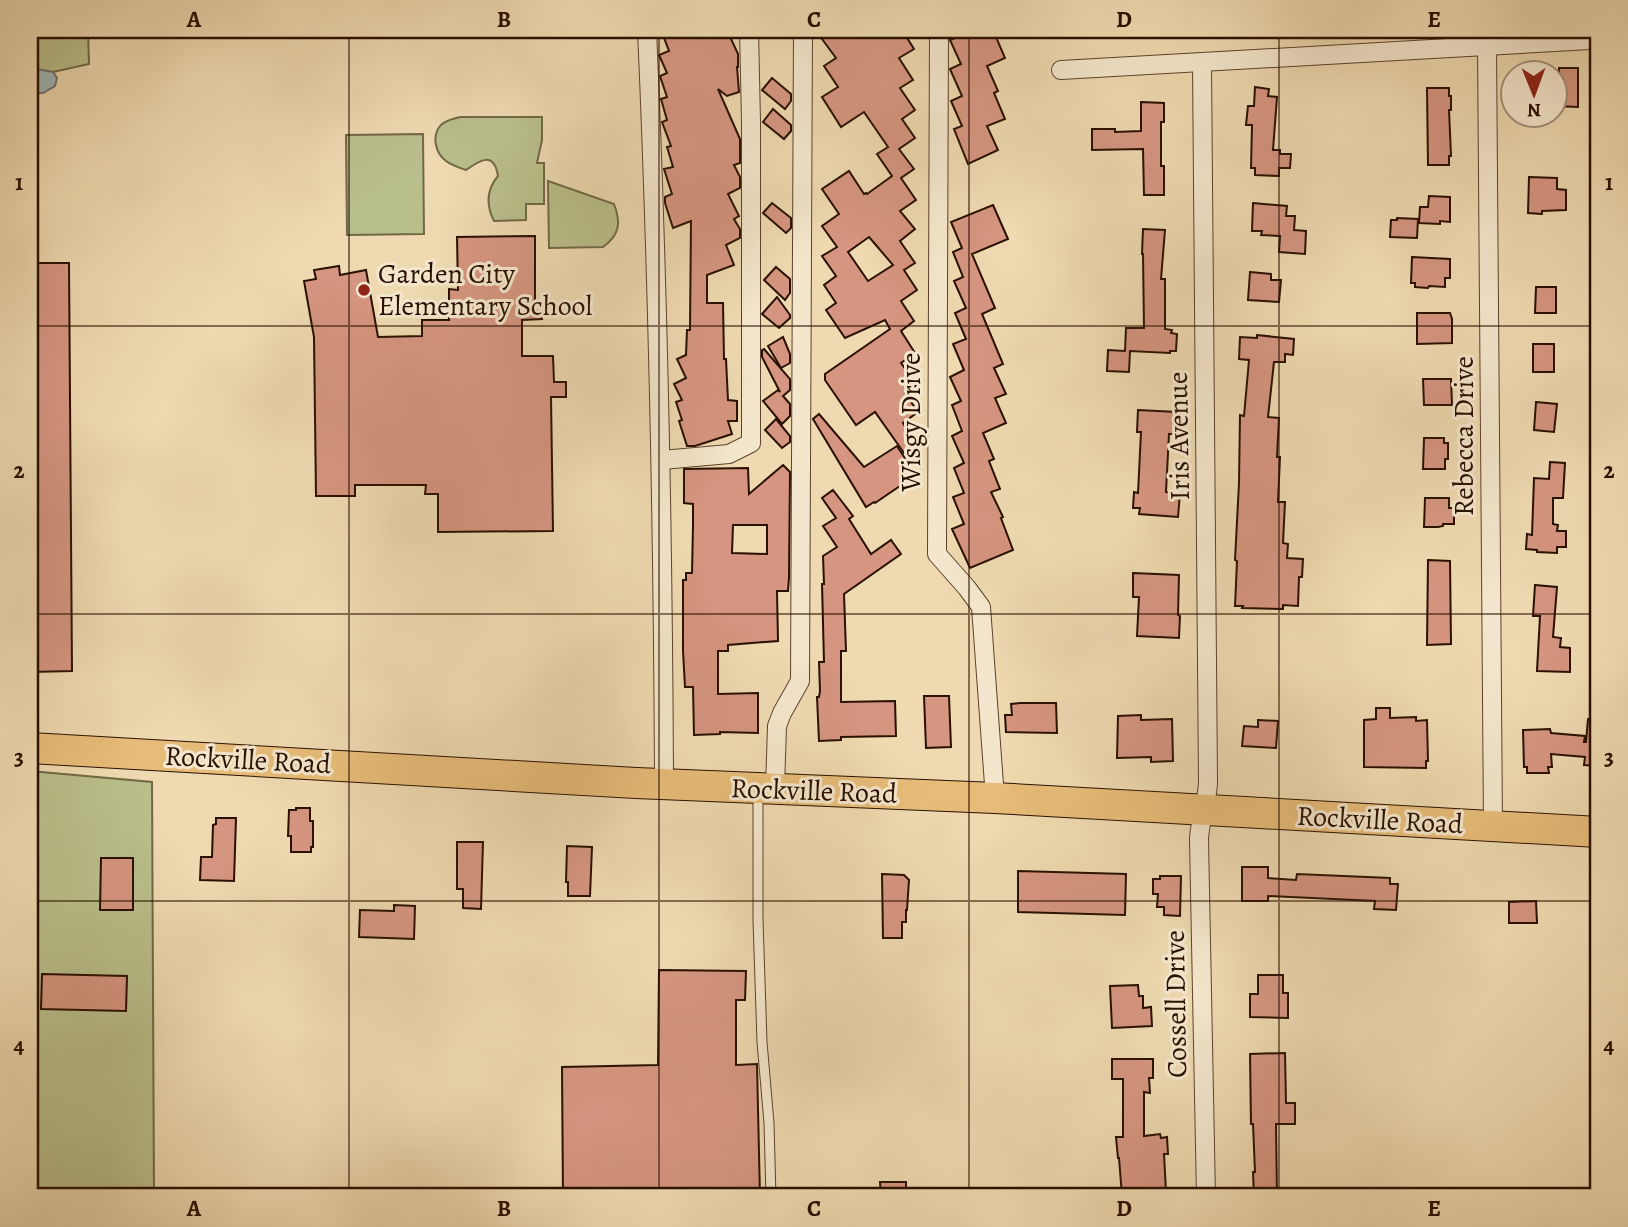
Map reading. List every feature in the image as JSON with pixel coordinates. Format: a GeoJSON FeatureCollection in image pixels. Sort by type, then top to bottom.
{"type":"FeatureCollection","features":[{"type":"Feature","properties":{"kind":"main road","name":"Rockville Road"},"geometry":{"type":"LineString","coordinates":[[30,748],[1598,832]]}},
{"type":"Feature","properties":{"kind":"street"},"geometry":{"type":"LineString","coordinates":[[647,30],[662,460],[664,784]]}},
{"type":"Feature","properties":{"kind":"street"},"geometry":{"type":"LineString","coordinates":[[662,460],[729,454],[751,443],[749,30]]}},
{"type":"Feature","properties":{"kind":"street"},"geometry":{"type":"LineString","coordinates":[[766,789],[777,726],[800,681],[803,30]]}},
{"type":"Feature","properties":{"kind":"street","name":"Wisgy Drive"},"geometry":{"type":"LineString","coordinates":[[939,30],[937,554],[981,607],[995,799]]}},
{"type":"Feature","properties":{"kind":"street"},"geometry":{"type":"LineString","coordinates":[[1061,70],[1590,40]]}},
{"type":"Feature","properties":{"kind":"street","name":"Rebecca Drive"},"geometry":{"type":"LineString","coordinates":[[1487,45],[1493,827]]}},
{"type":"Feature","properties":{"kind":"street","name":"Iris Avenue"},"geometry":{"type":"LineString","coordinates":[[1202,62],[1208,783],[1204,810]]}},
{"type":"Feature","properties":{"kind":"street","name":"Cossell Drive"},"geometry":{"type":"LineString","coordinates":[[1204,810],[1199,839],[1206,1197]]}},
{"type":"Feature","properties":{"kind":"lane"},"geometry":{"type":"LineString","coordinates":[[766,789],[758,920],[771,1197]]}},
{"type":"Feature","properties":{"kind":"green space"},"geometry":{"type":"Polygon","coordinates":[[[30,30],[88,30],[89,64],[53,72],[30,68],[30,30]]]}},
{"type":"Feature","properties":{"kind":"green space"},"geometry":{"type":"Polygon","coordinates":[[[460,117],[542,117],[542,140],[537,163],[544,163],[544,204],[526,204],[526,220],[494,221],[489,203],[492,186],[498,176],[490,160],[476,163],[466,170],[448,162],[439,154],[435,139],[440,126],[460,117]]]}},
{"type":"Feature","properties":{"kind":"green space"},"geometry":{"type":"Polygon","coordinates":[[[423,134],[424,234],[347,235],[346,135],[423,134]]]}},
{"type":"Feature","properties":{"kind":"green space"},"geometry":{"type":"Polygon","coordinates":[[[548,181],[614,204],[618,228],[613,238],[603,247],[549,248],[548,181]]]}},
{"type":"Feature","properties":{"kind":"green space"},"geometry":{"type":"Polygon","coordinates":[[[30,771],[152,782],[154,1197],[30,1197],[30,771]]]}},
{"type":"Feature","properties":{"kind":"water"},"geometry":{"type":"Polygon","coordinates":[[[30,68],[53,72],[57,78],[55,86],[43,93],[30,93],[30,68]]]}},
{"type":"Feature","properties":{"kind":"building"},"geometry":{"type":"Polygon","coordinates":[[[661,30],[727,30],[738,54],[739,92],[727,96],[718,89],[740,139],[740,163],[734,165],[740,177],[740,188],[728,194],[739,216],[734,219],[740,229],[740,238],[726,245],[734,265],[707,275],[707,303],[723,303],[728,400],[737,401],[737,421],[728,421],[732,434],[695,446],[687,446],[676,402],[682,400],[674,384],[686,378],[677,359],[686,355],[687,330],[690,330],[691,221],[673,228],[665,203],[665,197],[672,194],[664,169],[673,167],[667,147],[671,146],[662,122],[667,120],[661,99],[667,97],[660,76],[667,73],[659,55],[669,51],[661,30]]]}},
{"type":"Feature","properties":{"kind":"building"},"geometry":{"type":"Polygon","coordinates":[[[835,30],[902,30],[914,49],[899,58],[913,80],[900,88],[915,110],[902,119],[915,138],[899,149],[914,169],[901,178],[916,200],[900,211],[915,229],[900,241],[915,263],[904,270],[917,290],[901,301],[914,321],[901,331],[915,353],[901,363],[917,385],[905,393],[918,412],[903,423],[917,445],[904,453],[875,412],[856,425],[825,380],[825,374],[890,329],[885,320],[845,338],[826,310],[836,303],[824,285],[836,276],[822,256],[837,247],[822,226],[839,214],[822,189],[849,171],[864,194],[867,194],[892,176],[877,154],[888,147],[864,112],[841,127],[822,97],[838,87],[824,66],[836,58],[822,39],[835,30]],[[869,237],[848,252],[868,281],[893,265],[869,237]]]}},
{"type":"Feature","properties":{"kind":"building"},"geometry":{"type":"Polygon","coordinates":[[[973,30],[993,30],[1005,58],[987,66],[998,91],[994,93],[1005,119],[987,126],[998,150],[968,164],[954,129],[962,126],[951,101],[962,96],[950,69],[961,64],[950,40],[973,30]]]}},
{"type":"Feature","properties":{"kind":"building"},"geometry":{"type":"Polygon","coordinates":[[[1568,68],[1578,68],[1578,107],[1568,107],[1568,68]]]}},
{"type":"Feature","properties":{"kind":"building"},"geometry":{"type":"Polygon","coordinates":[[[772,78],[791,94],[791,101],[785,109],[762,90],[772,78]]]}},
{"type":"Feature","properties":{"kind":"building"},"geometry":{"type":"Polygon","coordinates":[[[1255,87],[1269,89],[1268,96],[1277,97],[1273,150],[1280,150],[1280,154],[1291,154],[1290,168],[1279,168],[1279,176],[1255,175],[1255,168],[1251,168],[1252,125],[1246,125],[1248,106],[1254,106],[1255,87]]]}},
{"type":"Feature","properties":{"kind":"building"},"geometry":{"type":"Polygon","coordinates":[[[1427,88],[1449,88],[1449,165],[1428,165],[1427,88]]]}},
{"type":"Feature","properties":{"kind":"building"},"geometry":{"type":"Polygon","coordinates":[[[1141,102],[1164,103],[1161,166],[1164,166],[1164,195],[1144,195],[1143,149],[1092,150],[1092,129],[1141,131],[1141,102]]]}},
{"type":"Feature","properties":{"kind":"building"},"geometry":{"type":"Polygon","coordinates":[[[773,109],[791,125],[791,131],[784,139],[763,122],[773,109]]]}},
{"type":"Feature","properties":{"kind":"building"},"geometry":{"type":"Polygon","coordinates":[[[1529,177],[1557,178],[1557,189],[1566,190],[1566,210],[1528,213],[1529,177]]]}},
{"type":"Feature","properties":{"kind":"building"},"geometry":{"type":"Polygon","coordinates":[[[1429,196],[1450,197],[1450,222],[1419,223],[1420,207],[1428,207],[1429,196]]]}},
{"type":"Feature","properties":{"kind":"building"},"geometry":{"type":"Polygon","coordinates":[[[772,203],[791,218],[791,228],[786,233],[763,213],[772,203]]]}},
{"type":"Feature","properties":{"kind":"building"},"geometry":{"type":"Polygon","coordinates":[[[1253,203],[1287,206],[1286,216],[1295,216],[1294,230],[1306,231],[1305,254],[1279,252],[1280,236],[1261,235],[1262,231],[1252,231],[1253,203]]]}},
{"type":"Feature","properties":{"kind":"building"},"geometry":{"type":"Polygon","coordinates":[[[993,205],[1008,239],[972,254],[995,308],[982,314],[1003,364],[994,368],[1006,394],[995,398],[1006,423],[983,433],[994,459],[989,461],[1000,489],[991,492],[1003,517],[1001,518],[1013,550],[970,568],[952,529],[964,524],[953,497],[964,493],[954,468],[964,463],[952,436],[962,431],[952,405],[961,401],[950,377],[964,370],[953,344],[966,339],[955,313],[966,308],[954,281],[963,277],[953,252],[962,248],[951,222],[993,205]]]}},
{"type":"Feature","properties":{"kind":"building"},"geometry":{"type":"Polygon","coordinates":[[[1418,219],[1417,238],[1390,237],[1391,220],[1418,219]]]}},
{"type":"Feature","properties":{"kind":"building"},"geometry":{"type":"Polygon","coordinates":[[[1143,229],[1165,230],[1161,279],[1165,279],[1165,329],[1177,334],[1176,351],[1130,351],[1129,372],[1107,371],[1108,350],[1125,351],[1126,328],[1144,328],[1143,229]]]}},
{"type":"Feature","properties":{"kind":"building","name":"Garden City Elementary School"},"geometry":{"type":"Polygon","coordinates":[[[535,236],[535,306],[541,306],[542,319],[522,320],[522,356],[553,356],[554,382],[566,382],[566,397],[551,397],[553,531],[438,532],[438,494],[425,494],[426,485],[355,485],[355,496],[316,496],[314,337],[304,281],[316,279],[314,270],[339,266],[340,275],[366,270],[378,337],[422,336],[422,320],[449,320],[449,289],[458,290],[457,237],[535,236]]]}},
{"type":"Feature","properties":{"kind":"building"},"geometry":{"type":"Polygon","coordinates":[[[1412,257],[1450,259],[1450,278],[1445,278],[1445,287],[1415,287],[1415,283],[1411,283],[1412,257]]]}},
{"type":"Feature","properties":{"kind":"building"},"geometry":{"type":"Polygon","coordinates":[[[30,263],[69,263],[72,671],[30,672],[30,263]]]}},
{"type":"Feature","properties":{"kind":"building"},"geometry":{"type":"Polygon","coordinates":[[[776,267],[790,279],[790,293],[785,300],[764,280],[776,267]]]}},
{"type":"Feature","properties":{"kind":"building"},"geometry":{"type":"Polygon","coordinates":[[[1250,272],[1271,274],[1271,280],[1281,280],[1279,302],[1248,300],[1250,272]]]}},
{"type":"Feature","properties":{"kind":"building"},"geometry":{"type":"Polygon","coordinates":[[[1536,287],[1556,287],[1556,313],[1535,313],[1536,287]]]}},
{"type":"Feature","properties":{"kind":"building"},"geometry":{"type":"Polygon","coordinates":[[[777,297],[790,315],[779,328],[762,314],[777,297]]]}},
{"type":"Feature","properties":{"kind":"building"},"geometry":{"type":"Polygon","coordinates":[[[1417,313],[1450,313],[1452,343],[1417,344],[1417,313]]]}},
{"type":"Feature","properties":{"kind":"building"},"geometry":{"type":"Polygon","coordinates":[[[1257,335],[1294,339],[1293,355],[1285,354],[1285,362],[1274,362],[1268,417],[1279,418],[1278,502],[1285,502],[1283,543],[1288,544],[1287,558],[1303,559],[1298,606],[1283,605],[1283,609],[1235,606],[1240,415],[1244,416],[1249,360],[1239,359],[1240,337],[1257,338],[1257,335]]]}},
{"type":"Feature","properties":{"kind":"building"},"geometry":{"type":"Polygon","coordinates":[[[783,337],[790,354],[790,363],[781,368],[768,346],[783,337]]]}},
{"type":"Feature","properties":{"kind":"building"},"geometry":{"type":"Polygon","coordinates":[[[1533,344],[1554,344],[1554,372],[1533,372],[1533,344]]]}},
{"type":"Feature","properties":{"kind":"building"},"geometry":{"type":"Polygon","coordinates":[[[764,349],[790,379],[790,390],[783,396],[790,404],[790,416],[782,424],[763,401],[778,390],[780,392],[762,357],[764,349]]]}},
{"type":"Feature","properties":{"kind":"building"},"geometry":{"type":"Polygon","coordinates":[[[1423,379],[1451,379],[1452,405],[1424,405],[1423,379]]]}},
{"type":"Feature","properties":{"kind":"building"},"geometry":{"type":"Polygon","coordinates":[[[1536,402],[1557,404],[1554,432],[1534,430],[1536,402]]]}},
{"type":"Feature","properties":{"kind":"building"},"geometry":{"type":"Polygon","coordinates":[[[1138,410],[1177,412],[1176,434],[1169,434],[1166,492],[1180,493],[1178,517],[1139,514],[1140,508],[1133,508],[1134,492],[1138,493],[1141,432],[1137,432],[1138,410]]]}},
{"type":"Feature","properties":{"kind":"building"},"geometry":{"type":"Polygon","coordinates":[[[819,414],[864,467],[897,446],[916,475],[866,507],[813,419],[819,414]]]}},
{"type":"Feature","properties":{"kind":"building"},"geometry":{"type":"Polygon","coordinates":[[[776,419],[790,436],[790,442],[782,448],[765,430],[776,419]]]}},
{"type":"Feature","properties":{"kind":"building"},"geometry":{"type":"Polygon","coordinates":[[[1424,438],[1444,438],[1444,443],[1448,443],[1445,469],[1423,469],[1424,438]]]}},
{"type":"Feature","properties":{"kind":"building"},"geometry":{"type":"Polygon","coordinates":[[[1550,462],[1565,463],[1563,498],[1553,498],[1553,524],[1558,525],[1557,531],[1566,531],[1566,547],[1557,547],[1557,553],[1526,549],[1527,534],[1532,535],[1534,478],[1549,479],[1550,462]]]}},
{"type":"Feature","properties":{"kind":"building"},"geometry":{"type":"Polygon","coordinates":[[[783,465],[790,472],[789,578],[788,591],[777,591],[778,641],[728,645],[728,651],[718,651],[718,694],[758,693],[758,733],[720,732],[694,735],[693,687],[685,687],[683,651],[683,580],[686,580],[686,573],[692,573],[693,525],[693,504],[684,503],[684,469],[748,468],[749,494],[783,465]],[[733,525],[732,553],[767,554],[767,525],[733,525]]]}},
{"type":"Feature","properties":{"kind":"building"},"geometry":{"type":"Polygon","coordinates":[[[833,490],[853,516],[849,519],[871,554],[891,540],[901,554],[844,594],[846,651],[841,651],[841,702],[895,701],[896,736],[841,737],[841,740],[819,741],[819,662],[824,662],[823,556],[837,547],[823,526],[836,518],[822,498],[833,490]]]}},
{"type":"Feature","properties":{"kind":"building"},"geometry":{"type":"Polygon","coordinates":[[[1425,498],[1449,498],[1449,508],[1454,508],[1454,524],[1424,527],[1425,498]]]}},
{"type":"Feature","properties":{"kind":"building"},"geometry":{"type":"Polygon","coordinates":[[[1428,560],[1450,561],[1451,644],[1427,645],[1428,560]]]}},
{"type":"Feature","properties":{"kind":"building"},"geometry":{"type":"Polygon","coordinates":[[[1133,573],[1179,575],[1179,638],[1137,636],[1139,597],[1133,597],[1133,573]]]}},
{"type":"Feature","properties":{"kind":"building"},"geometry":{"type":"Polygon","coordinates":[[[1535,585],[1557,587],[1553,637],[1561,638],[1560,647],[1570,648],[1570,672],[1537,671],[1540,616],[1533,616],[1535,585]]]}},
{"type":"Feature","properties":{"kind":"building"},"geometry":{"type":"Polygon","coordinates":[[[924,696],[949,696],[951,747],[926,748],[924,696]]]}},
{"type":"Feature","properties":{"kind":"building"},"geometry":{"type":"Polygon","coordinates":[[[1056,703],[1057,733],[1006,732],[1005,715],[1012,715],[1011,704],[1056,703]]]}},
{"type":"Feature","properties":{"kind":"building"},"geometry":{"type":"Polygon","coordinates":[[[1376,708],[1390,708],[1390,718],[1416,717],[1416,721],[1427,720],[1426,768],[1364,767],[1364,720],[1376,719],[1376,708]]]}},
{"type":"Feature","properties":{"kind":"building"},"geometry":{"type":"Polygon","coordinates":[[[1141,715],[1141,720],[1172,719],[1173,761],[1151,762],[1151,757],[1117,758],[1118,716],[1141,715]]]}},
{"type":"Feature","properties":{"kind":"building"},"geometry":{"type":"Polygon","coordinates":[[[1588,719],[1598,720],[1598,766],[1584,765],[1585,757],[1551,754],[1552,767],[1548,767],[1549,773],[1527,773],[1527,767],[1524,767],[1523,730],[1550,729],[1551,733],[1585,736],[1586,742],[1588,719]]]}},
{"type":"Feature","properties":{"kind":"building"},"geometry":{"type":"Polygon","coordinates":[[[1258,720],[1278,721],[1276,748],[1242,746],[1244,726],[1258,727],[1258,720]]]}},
{"type":"Feature","properties":{"kind":"building"},"geometry":{"type":"Polygon","coordinates":[[[310,808],[310,821],[313,821],[311,852],[291,852],[291,836],[288,836],[289,810],[310,808]]]}},
{"type":"Feature","properties":{"kind":"building"},"geometry":{"type":"Polygon","coordinates":[[[216,818],[236,818],[234,881],[200,880],[201,857],[212,857],[213,825],[216,824],[216,818]]]}},
{"type":"Feature","properties":{"kind":"building"},"geometry":{"type":"Polygon","coordinates":[[[457,842],[483,842],[481,909],[463,908],[463,889],[457,889],[457,842]]]}},
{"type":"Feature","properties":{"kind":"building"},"geometry":{"type":"Polygon","coordinates":[[[567,846],[592,847],[590,896],[568,896],[567,846]]]}},
{"type":"Feature","properties":{"kind":"building"},"geometry":{"type":"Polygon","coordinates":[[[101,858],[133,858],[133,910],[100,910],[101,858]]]}},
{"type":"Feature","properties":{"kind":"building"},"geometry":{"type":"Polygon","coordinates":[[[1242,867],[1268,867],[1268,878],[1296,880],[1297,874],[1390,878],[1390,884],[1398,884],[1396,910],[1374,909],[1375,901],[1268,896],[1268,901],[1242,901],[1242,867]]]}},
{"type":"Feature","properties":{"kind":"building"},"geometry":{"type":"Polygon","coordinates":[[[1018,871],[1126,874],[1125,915],[1018,912],[1018,871]]]}},
{"type":"Feature","properties":{"kind":"building"},"geometry":{"type":"Polygon","coordinates":[[[882,874],[904,875],[909,880],[902,938],[883,938],[882,874]]]}},
{"type":"Feature","properties":{"kind":"building"},"geometry":{"type":"Polygon","coordinates":[[[1160,876],[1181,876],[1180,916],[1164,915],[1164,907],[1157,907],[1158,894],[1153,894],[1153,879],[1160,879],[1160,876]]]}},
{"type":"Feature","properties":{"kind":"building"},"geometry":{"type":"Polygon","coordinates":[[[1536,901],[1537,923],[1509,923],[1509,902],[1536,901]]]}},
{"type":"Feature","properties":{"kind":"building"},"geometry":{"type":"Polygon","coordinates":[[[394,905],[415,906],[414,939],[359,937],[360,910],[394,911],[394,905]]]}},
{"type":"Feature","properties":{"kind":"building"},"geometry":{"type":"Polygon","coordinates":[[[659,970],[746,971],[745,1000],[736,1000],[736,1065],[757,1064],[760,1197],[563,1197],[562,1067],[658,1065],[659,970]]]}},
{"type":"Feature","properties":{"kind":"building"},"geometry":{"type":"Polygon","coordinates":[[[42,974],[127,976],[126,1011],[41,1009],[42,974]]]}},
{"type":"Feature","properties":{"kind":"building"},"geometry":{"type":"Polygon","coordinates":[[[1258,975],[1283,975],[1283,993],[1288,993],[1288,1018],[1250,1017],[1250,994],[1258,994],[1258,975]]]}},
{"type":"Feature","properties":{"kind":"building"},"geometry":{"type":"Polygon","coordinates":[[[1138,985],[1139,996],[1143,996],[1143,1008],[1151,1007],[1152,1026],[1112,1028],[1110,986],[1138,985]]]}},
{"type":"Feature","properties":{"kind":"building"},"geometry":{"type":"Polygon","coordinates":[[[1285,1053],[1286,1103],[1295,1103],[1295,1124],[1276,1124],[1277,1197],[1254,1197],[1250,1054],[1285,1053]]]}},
{"type":"Feature","properties":{"kind":"building"},"geometry":{"type":"Polygon","coordinates":[[[1112,1059],[1153,1059],[1153,1078],[1149,1078],[1150,1093],[1144,1092],[1144,1136],[1160,1134],[1161,1138],[1167,1137],[1168,1154],[1164,1154],[1166,1192],[1162,1194],[1122,1196],[1116,1137],[1123,1137],[1123,1079],[1112,1079],[1112,1059]]]}},
{"type":"Feature","properties":{"kind":"building"},"geometry":{"type":"Polygon","coordinates":[[[880,1182],[906,1182],[906,1197],[881,1197],[880,1182]]]}},
{"type":"Feature","properties":{"kind":"place","name":"Garden City Elementary School"},"geometry":{"type":"Point","coordinates":[364,290]}}]}
